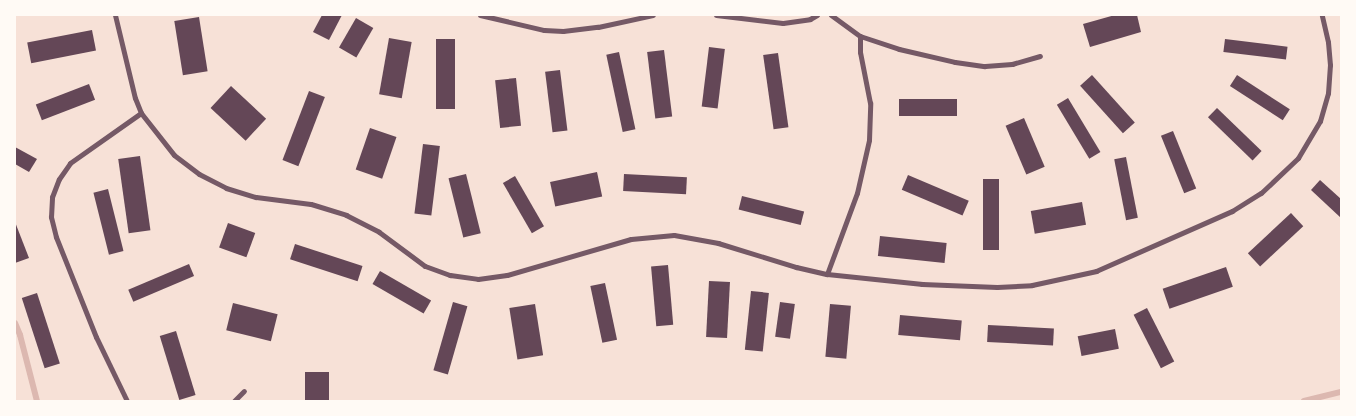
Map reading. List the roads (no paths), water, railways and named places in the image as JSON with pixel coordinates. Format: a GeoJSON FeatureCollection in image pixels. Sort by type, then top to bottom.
{"type":"FeatureCollection","features":[{"type":"Feature","properties":{"kind":"street"},"geometry":{"type":"LineString","coordinates":[[115,15],[135,98],[141,113],[168,150],[198,174],[226,188],[256,197],[311,204],[346,215],[379,232],[425,266],[450,275],[478,279],[508,274],[631,239],[674,235],[718,243],[796,267],[827,274],[922,284],[996,288],[1032,285],[1096,271],[1232,210],[1261,193],[1298,158],[1320,121],[1328,93],[1330,65],[1328,42],[1322,15]]}},
{"type":"Feature","properties":{"kind":"street"},"geometry":{"type":"LineString","coordinates":[[480,15],[544,30],[598,27],[653,15]]}},
{"type":"Feature","properties":{"kind":"street"},"geometry":{"type":"LineString","coordinates":[[716,15],[783,24],[810,19],[816,15]]}},
{"type":"Feature","properties":{"kind":"street"},"geometry":{"type":"LineString","coordinates":[[832,15],[860,36],[899,49],[986,66],[1012,64],[1040,56]]}},
{"type":"Feature","properties":{"kind":"street"},"geometry":{"type":"LineString","coordinates":[[827,274],[857,193],[870,140],[870,104],[860,52],[860,36]]}},
{"type":"Feature","properties":{"kind":"street"},"geometry":{"type":"LineString","coordinates":[[127,401],[96,337],[56,237],[51,218],[52,204],[59,179],[70,163],[141,113]]}},
{"type":"Feature","properties":{"kind":"street"},"geometry":{"type":"LineString","coordinates":[[234,401],[244,391]]}},
{"type":"Feature","properties":{"kind":"waterway"},"geometry":{"type":"LineString","coordinates":[[15,323],[20,335],[37,401]]}},
{"type":"Feature","properties":{"kind":"waterway"},"geometry":{"type":"LineString","coordinates":[[1304,401],[1341,392]]}}]}
